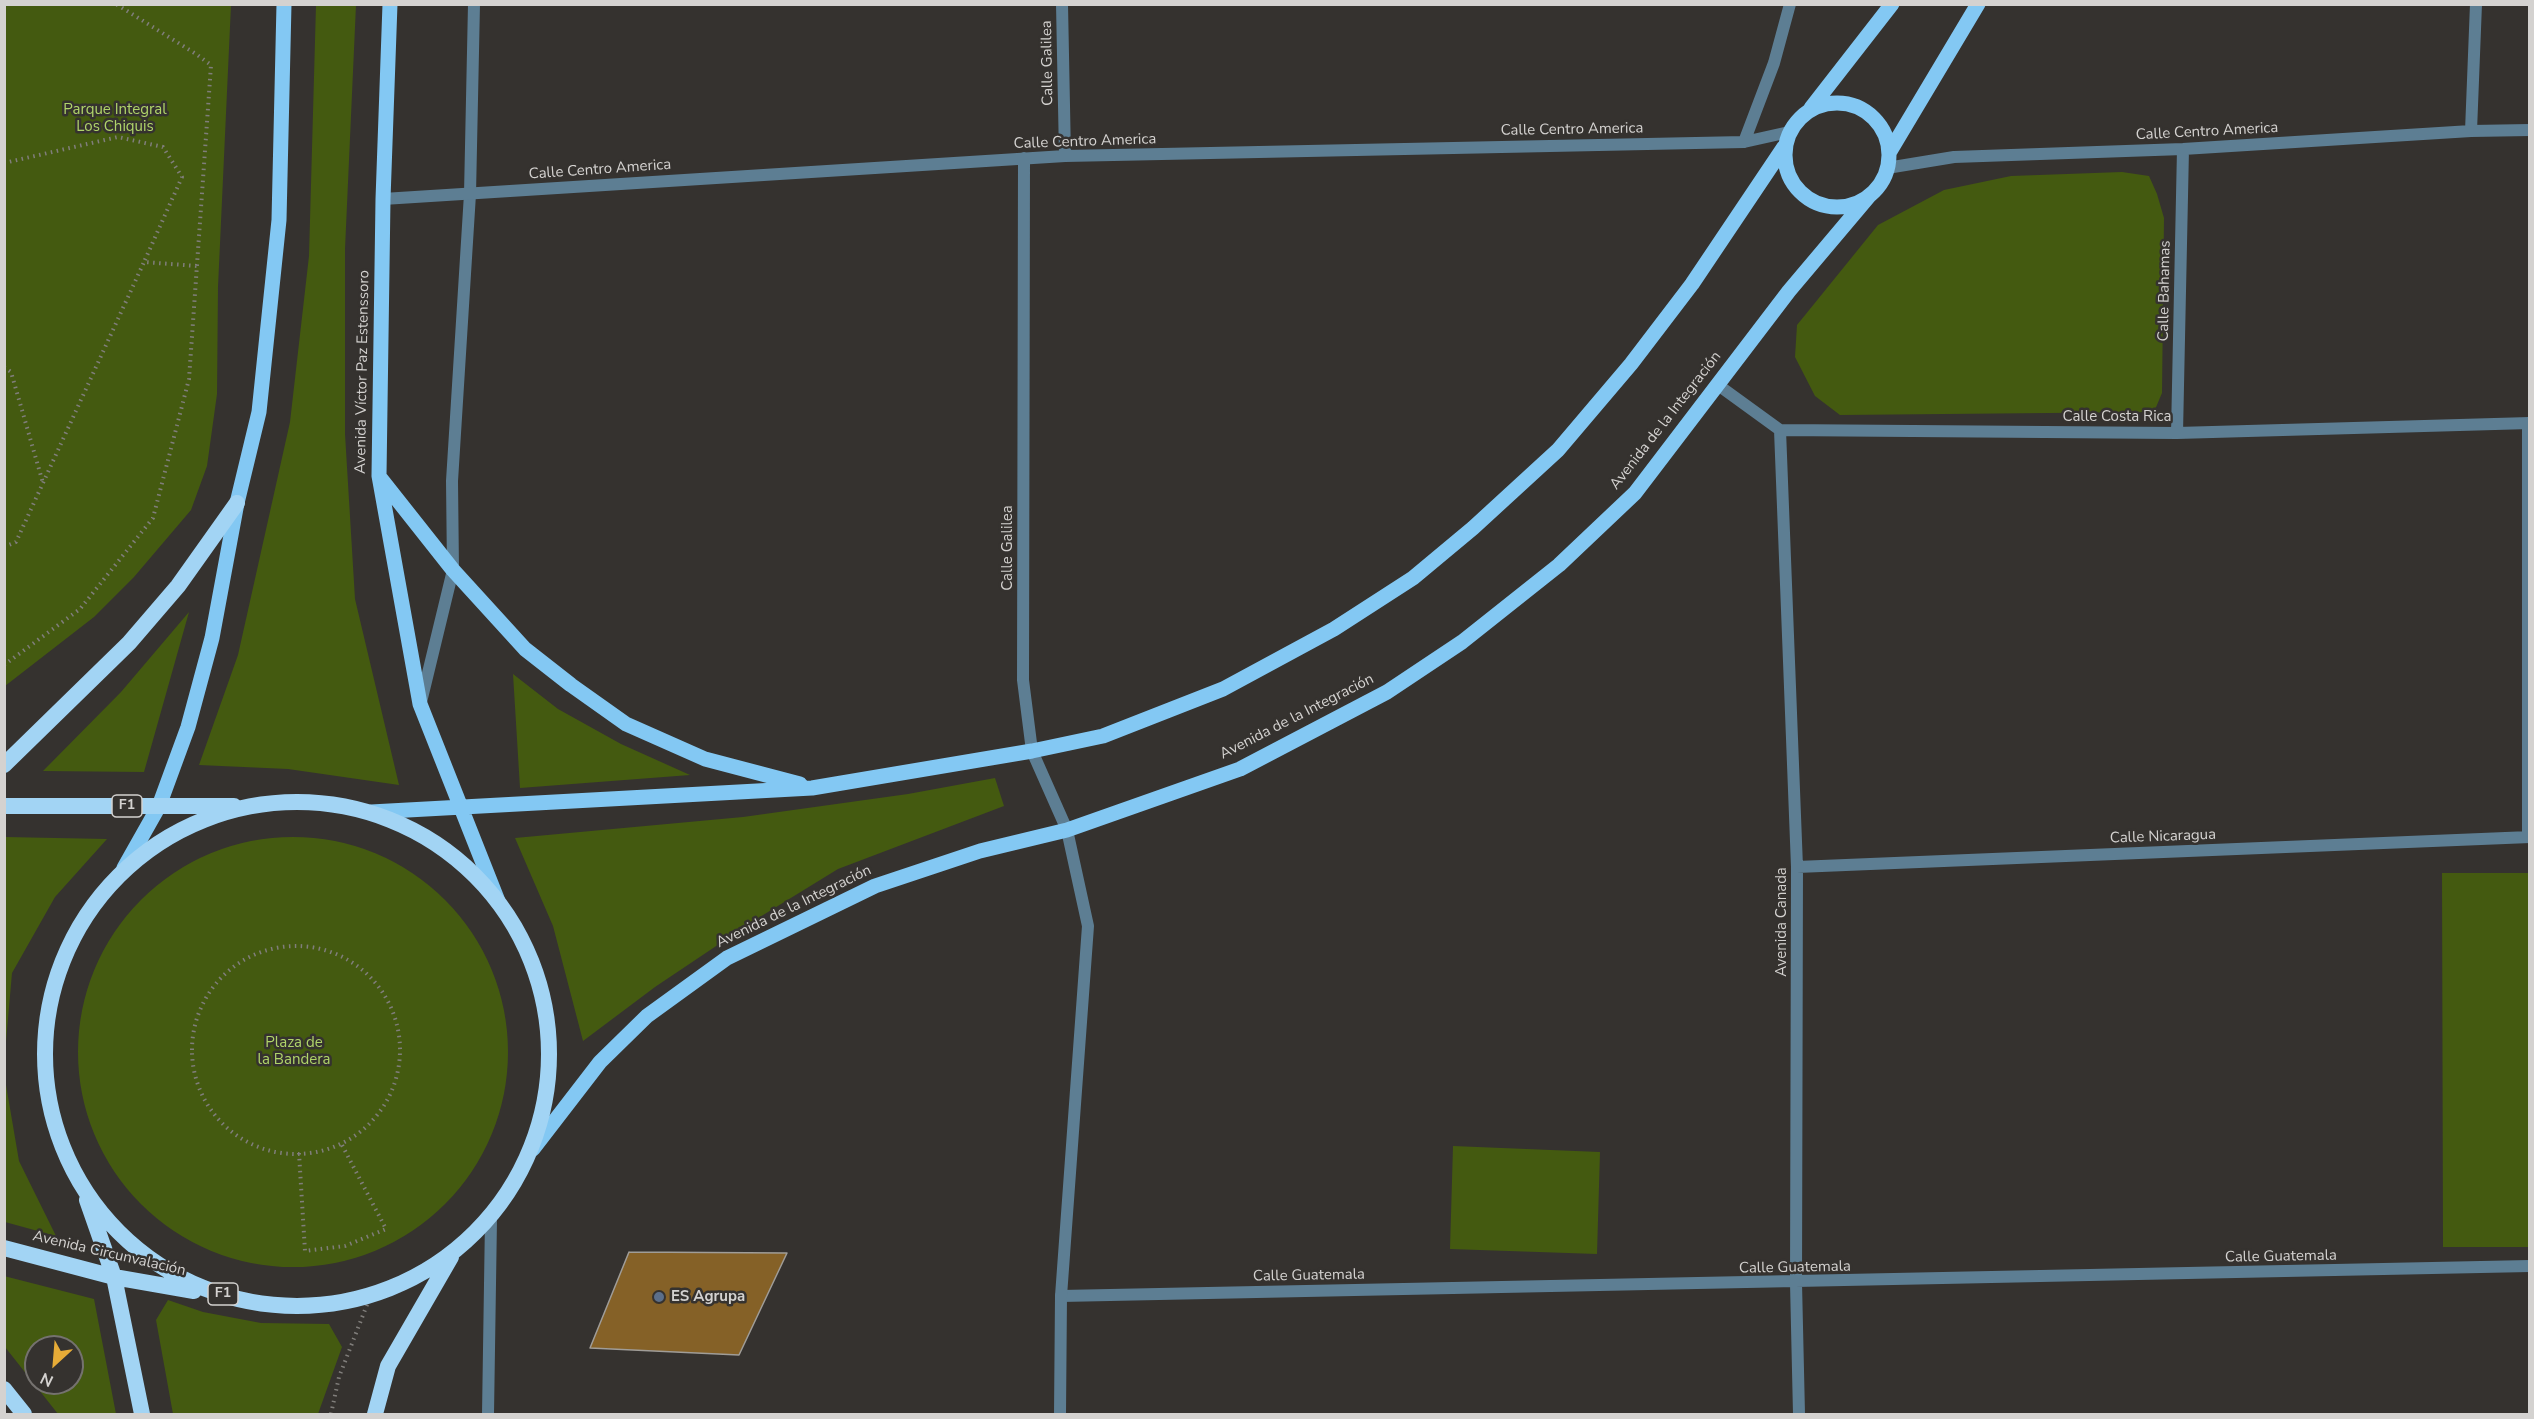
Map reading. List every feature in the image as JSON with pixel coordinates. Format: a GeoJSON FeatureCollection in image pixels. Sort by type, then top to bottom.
{"type":"FeatureCollection","features":[{"type":"Feature","properties":{"kind":"highway"},"geometry":{"type":"LineString","coordinates":[[4,765],[129,643],[178,586],[237,503]]}},
{"type":"Feature","properties":{"kind":"highway","name":"F1"},"geometry":{"type":"LineString","coordinates":[[4,806],[250,806],[291,801],[321,803],[371,813],[428,839],[463,863],[498,901],[526,946],[544,995],[551,1047],[547,1099],[533,1149],[514,1186],[490,1219],[453,1254],[413,1279],[370,1297],[327,1305],[284,1306],[240,1300],[180,1278],[126,1241],[84,1191],[54,1127],[43,1057],[52,987],[80,922],[124,868],[183,827],[250,806]]}},
{"type":"Feature","properties":{"kind":"highway"},"geometry":{"type":"LineString","coordinates":[[84,1191],[114,1277],[142,1414]]}},
{"type":"Feature","properties":{"kind":"highway","name":"Avenida Circunvalación"},"geometry":{"type":"LineString","coordinates":[[4,1248],[114,1277],[240,1300]]}},
{"type":"Feature","properties":{"kind":"highway","name":"F1"},"geometry":{"type":"LineString","coordinates":[[375,1414],[388,1366],[453,1254]]}},
{"type":"Feature","properties":{"kind":"highway"},"geometry":{"type":"LineString","coordinates":[[4,1389],[24,1414]]}},
{"type":"Feature","properties":{"kind":"main road"},"geometry":{"type":"LineString","coordinates":[[124,868],[159,806],[188,727],[212,638],[237,503],[259,412],[279,220],[284,4]]}},
{"type":"Feature","properties":{"kind":"main road","name":"Avenida Víctor Paz Estenssoro"},"geometry":{"type":"LineString","coordinates":[[390,4],[383,199],[379,476],[420,704],[498,901]]}},
{"type":"Feature","properties":{"kind":"main road"},"geometry":{"type":"LineString","coordinates":[[1810,110],[1892,4]]}},
{"type":"Feature","properties":{"kind":"main road"},"geometry":{"type":"LineString","coordinates":[[1784,147],[1785,165],[1792,182],[1804,195],[1820,204],[1837,207],[1855,204],[1870,195],[1881,182],[1888,160],[1978,4]]}},
{"type":"Feature","properties":{"kind":"main road"},"geometry":{"type":"LineString","coordinates":[[371,813],[812,788],[1032,751],[1103,736],[1223,689],[1334,629],[1413,578],[1473,528],[1565,441],[1631,364],[1692,284],[1784,147],[1789,132],[1798,119],[1824,104],[1839,103],[1854,106],[1868,113],[1879,124],[1886,137],[1888,160]]}},
{"type":"Feature","properties":{"kind":"main road","name":"Avenida de la Integración"},"geometry":{"type":"LineString","coordinates":[[533,1149],[608,1054],[647,1016],[727,958],[875,886],[980,851],[1067,830],[1240,769],[1387,692],[1462,642],[1559,565],[1635,493],[1789,291],[1870,195]]}},
{"type":"Feature","properties":{"kind":"main road"},"geometry":{"type":"LineString","coordinates":[[379,476],[453,570],[525,649],[626,724],[705,759],[812,788]]}},
{"type":"Feature","properties":{"kind":"street"},"geometry":{"type":"LineString","coordinates":[[420,704],[453,570],[452,481],[470,194],[474,4]]}},
{"type":"Feature","properties":{"kind":"street","name":"Calle Galilea"},"geometry":{"type":"LineString","coordinates":[[1062,4],[1065,156]]}},
{"type":"Feature","properties":{"kind":"street"},"geometry":{"type":"LineString","coordinates":[[1744,142],[1774,63],[1790,4]]}},
{"type":"Feature","properties":{"kind":"street"},"geometry":{"type":"LineString","coordinates":[[2471,131],[2476,4]]}},
{"type":"Feature","properties":{"kind":"street","name":"Calle Centro America"},"geometry":{"type":"LineString","coordinates":[[1888,160],[2183,149],[2471,131],[2529,130]]}},
{"type":"Feature","properties":{"kind":"street","name":"Calle Centro America"},"geometry":{"type":"LineString","coordinates":[[383,199],[1065,156],[1744,142],[1789,132]]}},
{"type":"Feature","properties":{"kind":"street","name":"Calle Bahamas"},"geometry":{"type":"LineString","coordinates":[[2177,433],[2183,149]]}},
{"type":"Feature","properties":{"kind":"street","name":"Calle Galilea"},"geometry":{"type":"LineString","coordinates":[[1024,158],[1023,680],[1032,751],[1067,830],[1088,926],[1061,1296],[1060,1414]]}},
{"type":"Feature","properties":{"kind":"street"},"geometry":{"type":"LineString","coordinates":[[1718,385],[1780,430]]}},
{"type":"Feature","properties":{"kind":"street"},"geometry":{"type":"LineString","coordinates":[[2529,423],[2529,837]]}},
{"type":"Feature","properties":{"kind":"street","name":"Calle Costa Rica"},"geometry":{"type":"LineString","coordinates":[[1780,430],[2177,433],[2529,423]]}},
{"type":"Feature","properties":{"kind":"street","name":"Avenida Canada"},"geometry":{"type":"LineString","coordinates":[[1780,430],[1797,867],[1796,1283],[1799,1414]]}},
{"type":"Feature","properties":{"kind":"street","name":"Calle Nicaragua"},"geometry":{"type":"LineString","coordinates":[[1797,867],[2529,837]]}},
{"type":"Feature","properties":{"kind":"street"},"geometry":{"type":"LineString","coordinates":[[488,1414],[490,1219]]}},
{"type":"Feature","properties":{"kind":"street","name":"Calle Guatemala"},"geometry":{"type":"LineString","coordinates":[[1061,1296],[1796,1283],[2529,1266]]}},
{"type":"Feature","properties":{"kind":"path"},"geometry":{"type":"LineString","coordinates":[[4,665],[80,609],[153,518],[189,379],[211,65],[116,4]]}},
{"type":"Feature","properties":{"kind":"path"},"geometry":{"type":"LineString","coordinates":[[4,163],[118,137],[163,147],[182,177],[16,542],[4,547]]}},
{"type":"Feature","properties":{"kind":"path"},"geometry":{"type":"LineString","coordinates":[[144,262],[197,266]]}},
{"type":"Feature","properties":{"kind":"path"},"geometry":{"type":"LineString","coordinates":[[4,367],[11,372],[43,484]]}},
{"type":"Feature","properties":{"kind":"path"},"geometry":{"type":"LineString","coordinates":[[305,946],[340,956],[370,976],[391,1006],[401,1041],[399,1072],[387,1102],[368,1126],[342,1145],[312,1154],[280,1153],[250,1144],[220,1122],[200,1093],[191,1057],[195,1021],[211,989],[237,964],[269,949],[305,946]]}},
{"type":"Feature","properties":{"kind":"path"},"geometry":{"type":"LineString","coordinates":[[299,1153],[305,1251],[345,1246],[386,1229],[342,1145]]}},
{"type":"Feature","properties":{"kind":"path"},"geometry":{"type":"LineString","coordinates":[[331,1414],[339,1377],[370,1297]]}},
{"type":"Feature","properties":{"kind":"green space","name":"Parque Integral Los Chiquis"},"geometry":{"type":"Polygon","coordinates":[[[5,4],[231,5],[218,287],[217,394],[207,466],[191,510],[134,577],[94,617],[5,686],[5,4]]]}},
{"type":"Feature","properties":{"kind":"green space"},"geometry":{"type":"Polygon","coordinates":[[[316,5],[356,5],[345,249],[345,434],[355,599],[399,785],[288,769],[199,765],[238,655],[290,422],[309,256],[316,5]]]}},
{"type":"Feature","properties":{"kind":"green space"},"geometry":{"type":"Polygon","coordinates":[[[2122,172],[2149,176],[2164,218],[2162,393],[2154,412],[1840,415],[1815,396],[1795,357],[1797,325],[1878,225],[1944,190],[2011,176],[2122,172]]]}},
{"type":"Feature","properties":{"kind":"green space"},"geometry":{"type":"Polygon","coordinates":[[[189,612],[144,772],[43,771],[121,692],[189,612]]]}},
{"type":"Feature","properties":{"kind":"green space"},"geometry":{"type":"Polygon","coordinates":[[[513,674],[558,709],[621,744],[690,775],[520,788],[513,674]]]}},
{"type":"Feature","properties":{"kind":"green space"},"geometry":{"type":"Polygon","coordinates":[[[995,778],[1004,806],[838,869],[755,920],[655,987],[583,1041],[553,926],[515,838],[743,817],[908,794],[995,778]]]}},
{"type":"Feature","properties":{"kind":"green space"},"geometry":{"type":"Polygon","coordinates":[[[5,837],[107,839],[55,897],[12,973],[5,1053],[5,837]]]}},
{"type":"Feature","properties":{"kind":"green space","name":"Plaza de la Bandera"},"geometry":{"type":"Polygon","coordinates":[[[293,837],[335,841],[375,853],[412,873],[445,900],[472,933],[492,970],[504,1010],[508,1052],[504,1094],[492,1134],[472,1171],[445,1204],[412,1231],[375,1251],[335,1263],[293,1267],[251,1263],[211,1251],[174,1231],[141,1204],[114,1171],[94,1134],[82,1094],[78,1052],[82,1010],[94,970],[114,933],[141,900],[174,873],[211,853],[251,841],[293,837]]]}},
{"type":"Feature","properties":{"kind":"green space"},"geometry":{"type":"Polygon","coordinates":[[[2442,873],[2529,873],[2529,1247],[2443,1247],[2442,873]]]}},
{"type":"Feature","properties":{"kind":"green space"},"geometry":{"type":"Polygon","coordinates":[[[5,1079],[19,1161],[56,1236],[5,1222],[5,1079]]]}},
{"type":"Feature","properties":{"kind":"green space"},"geometry":{"type":"Polygon","coordinates":[[[1453,1146],[1600,1152],[1597,1254],[1450,1249],[1453,1146]]]}},
{"type":"Feature","properties":{"kind":"green space"},"geometry":{"type":"Polygon","coordinates":[[[4,1276],[94,1299],[116,1414],[58,1414],[43,1395],[84,1395],[84,1335],[24,1335],[24,1371],[5,1347],[4,1276]]]}},
{"type":"Feature","properties":{"kind":"green space"},"geometry":{"type":"Polygon","coordinates":[[[168,1300],[203,1312],[261,1323],[329,1324],[342,1347],[318,1414],[173,1414],[156,1320],[168,1300]]]}},
{"type":"Feature","properties":{"kind":"building"},"geometry":{"type":"Polygon","coordinates":[[[629,1252],[787,1253],[739,1355],[590,1348],[629,1252]]]}},
{"type":"Feature","properties":{"kind":"place","name":"ES Agrupa"},"geometry":{"type":"Point","coordinates":[659,1297]}}]}
